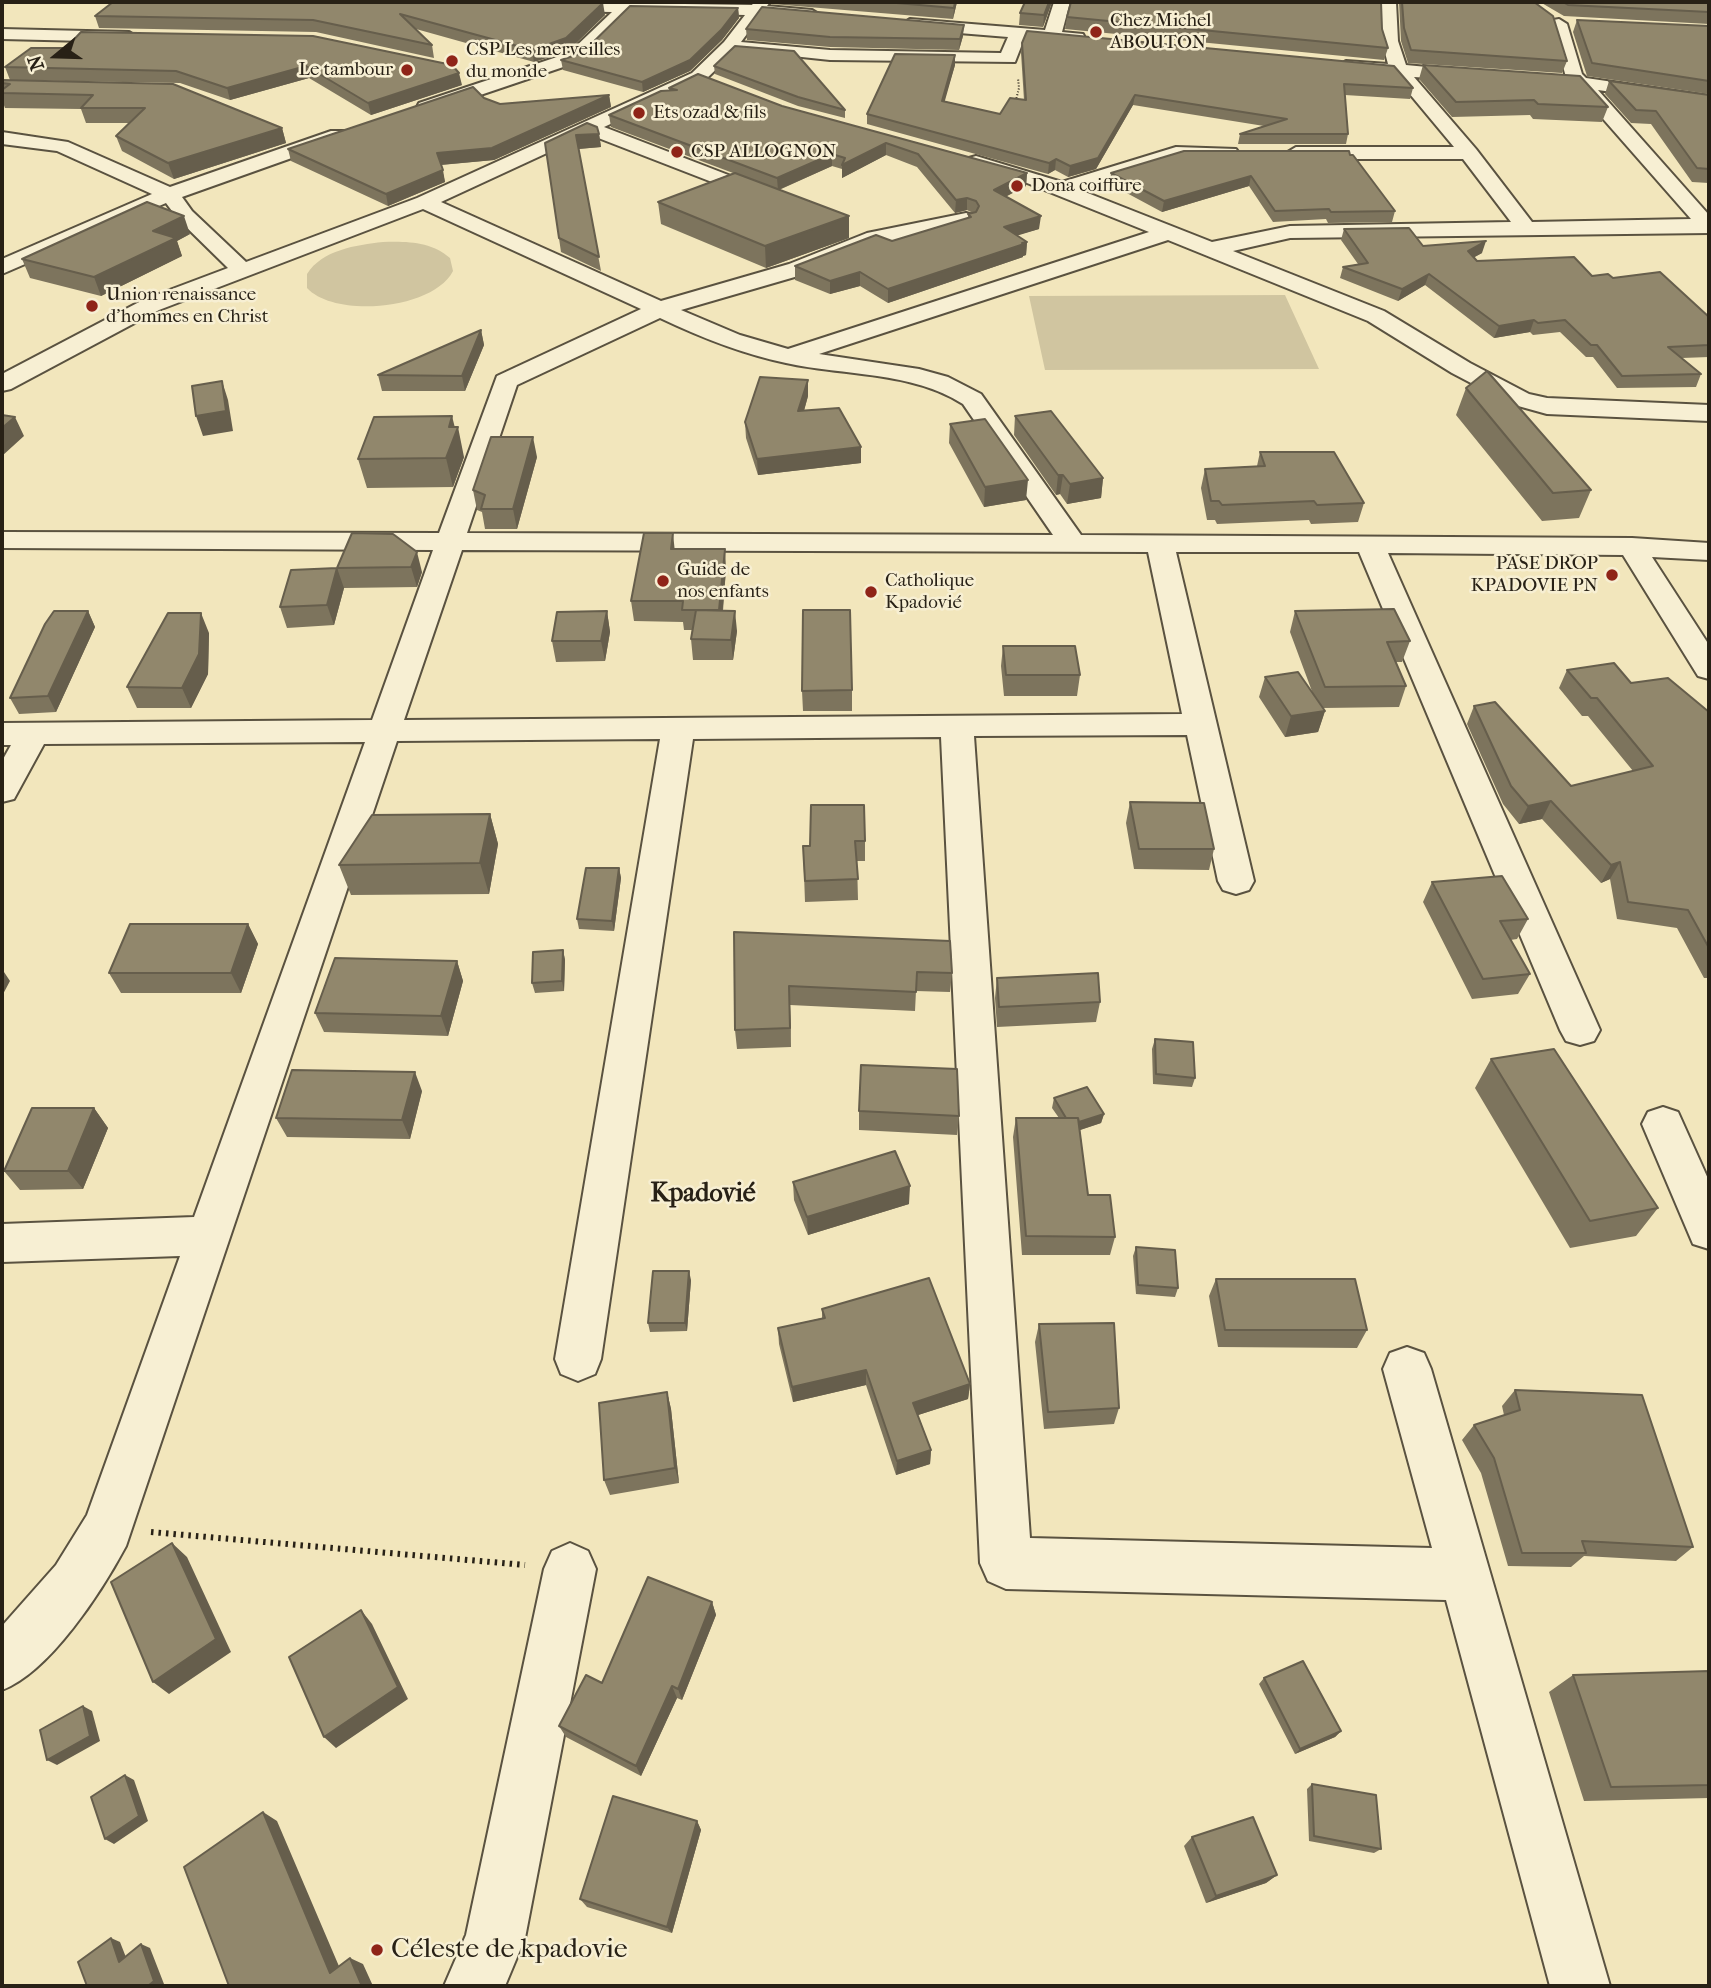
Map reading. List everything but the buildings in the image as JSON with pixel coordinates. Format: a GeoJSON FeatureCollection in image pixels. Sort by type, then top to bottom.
{"type":"FeatureCollection","features":[{"type":"Feature","properties":{"kind":"street"},"geometry":{"type":"LineString","coordinates":[[1052,36],[1062,2]]}},
{"type":"Feature","properties":{"kind":"street"},"geometry":{"type":"LineString","coordinates":[[1388,2],[1390,41],[1399,70],[1469,153],[1525,226]]}},
{"type":"Feature","properties":{"kind":"street"},"geometry":{"type":"LineString","coordinates":[[403,114],[575,57],[628,5]]}},
{"type":"Feature","properties":{"kind":"street"},"geometry":{"type":"LineString","coordinates":[[528,6],[760,6],[826,16]]}},
{"type":"Feature","properties":{"kind":"street"},"geometry":{"type":"LineString","coordinates":[[2,384],[151,305],[424,202],[698,77],[730,46],[760,6]]}},
{"type":"Feature","properties":{"kind":"street"},"geometry":{"type":"LineString","coordinates":[[895,22],[1090,39]]}},
{"type":"Feature","properties":{"kind":"street"},"geometry":{"type":"LineString","coordinates":[[1559,22],[1569,64],[1708,226]]}},
{"type":"Feature","properties":{"kind":"street"},"geometry":{"type":"LineString","coordinates":[[730,46],[830,55],[1009,58],[1012,43],[1020,33]]}},
{"type":"Feature","properties":{"kind":"street"},"geometry":{"type":"LineString","coordinates":[[2,34],[148,37]]}},
{"type":"Feature","properties":{"kind":"street"},"geometry":{"type":"LineString","coordinates":[[1330,64],[1491,77]]}},
{"type":"Feature","properties":{"kind":"street"},"geometry":{"type":"LineString","coordinates":[[467,72],[507,81]]}},
{"type":"Feature","properties":{"kind":"street"},"geometry":{"type":"LineString","coordinates":[[698,77],[721,85]]}},
{"type":"Feature","properties":{"kind":"street"},"geometry":{"type":"LineString","coordinates":[[1517,79],[1583,83],[1709,102]]}},
{"type":"Feature","properties":{"kind":"street"},"geometry":{"type":"LineString","coordinates":[[590,128],[784,203]]}},
{"type":"Feature","properties":{"kind":"street"},"geometry":{"type":"LineString","coordinates":[[2,267],[50,244],[170,195],[351,131]]}},
{"type":"Feature","properties":{"kind":"street"},"geometry":{"type":"LineString","coordinates":[[287,133],[312,144]]}},
{"type":"Feature","properties":{"kind":"street"},"geometry":{"type":"LineString","coordinates":[[2,138],[40,142],[72,150],[170,195],[185,215],[242,270]]}},
{"type":"Feature","properties":{"kind":"street"},"geometry":{"type":"LineString","coordinates":[[1061,189],[1176,153],[1246,153]]}},
{"type":"Feature","properties":{"kind":"street"},"geometry":{"type":"LineString","coordinates":[[1274,153],[1469,153]]}},
{"type":"Feature","properties":{"kind":"street"},"geometry":{"type":"LineString","coordinates":[[955,157],[1030,177],[1376,316],[1461,368],[1532,403],[1547,406],[1709,413]]}},
{"type":"Feature","properties":{"kind":"street"},"geometry":{"type":"LineString","coordinates":[[424,202],[508,243],[737,341],[788,356],[900,373],[963,391],[972,399],[1073,543]]}},
{"type":"Feature","properties":{"kind":"street"},"geometry":{"type":"LineString","coordinates":[[2,1663],[36,1631],[92,1561],[108,1528],[506,381],[660,309],[797,269],[875,238],[966,219]]}},
{"type":"Feature","properties":{"kind":"street"},"geometry":{"type":"LineString","coordinates":[[1210,249],[1290,232],[1525,226],[1708,226]]}},
{"type":"Feature","properties":{"kind":"street"},"geometry":{"type":"LineString","coordinates":[[849,228],[875,238]]}},
{"type":"Feature","properties":{"kind":"street"},"geometry":{"type":"LineString","coordinates":[[788,356],[1170,232]]}},
{"type":"Feature","properties":{"kind":"street"},"geometry":{"type":"LineString","coordinates":[[2,540],[1370,544],[1632,547],[1709,551]]}},
{"type":"Feature","properties":{"kind":"street"},"geometry":{"type":"LineString","coordinates":[[1160,543],[1236,881]]}},
{"type":"Feature","properties":{"kind":"street"},"geometry":{"type":"LineString","coordinates":[[1370,544],[1580,1030]]}},
{"type":"Feature","properties":{"kind":"street"},"geometry":{"type":"LineString","coordinates":[[1632,547],[1709,669]]}},
{"type":"Feature","properties":{"kind":"street"},"geometry":{"type":"LineString","coordinates":[[2,791],[18,734],[1200,724]]}},
{"type":"Feature","properties":{"kind":"street"},"geometry":{"type":"LineString","coordinates":[[957,726],[1006,1563],[1465,1575]]}},
{"type":"Feature","properties":{"kind":"street"},"geometry":{"type":"LineString","coordinates":[[578,1359],[678,729]]}},
{"type":"Feature","properties":{"kind":"street"},"geometry":{"type":"LineString","coordinates":[[1663,1124],[1709,1230]]}},
{"type":"Feature","properties":{"kind":"street"},"geometry":{"type":"LineString","coordinates":[[2,1242],[209,1236]]}},
{"type":"Feature","properties":{"kind":"street"},"geometry":{"type":"LineString","coordinates":[[1407,1369],[1580,1986]]}},
{"type":"Feature","properties":{"kind":"street"},"geometry":{"type":"LineString","coordinates":[[474,1986],[495,1938],[570,1569]]}},
{"type":"Feature","properties":{"kind":"path"},"geometry":{"type":"LineString","coordinates":[[1014,105],[1019,88]]}},
{"type":"Feature","properties":{"kind":"path"},"geometry":{"type":"LineString","coordinates":[[108,1528],[570,1569]]}},
{"type":"Feature","properties":{"kind":"shaded area"},"geometry":{"type":"Polygon","coordinates":[[[383,242],[410,242],[435,249],[450,258],[453,271],[442,284],[426,294],[384,305],[339,304],[321,298],[307,288],[307,274],[321,259],[340,250],[383,242]]]}},
{"type":"Feature","properties":{"kind":"shaded area"},"geometry":{"type":"Polygon","coordinates":[[[1285,295],[1319,369],[1045,370],[1029,296],[1285,295]]]}},
{"type":"Feature","properties":{"kind":"place","name":"Chez Michel ABOUTON"},"geometry":{"type":"Point","coordinates":[1096,32]}},
{"type":"Feature","properties":{"kind":"place","name":"CSP Les merveilles du monde"},"geometry":{"type":"Point","coordinates":[452,61]}},
{"type":"Feature","properties":{"kind":"place","name":"Le tambour"},"geometry":{"type":"Point","coordinates":[407,70]}},
{"type":"Feature","properties":{"kind":"place","name":"Ets ozad & fils"},"geometry":{"type":"Point","coordinates":[639,113]}},
{"type":"Feature","properties":{"kind":"place","name":"CSP ALLOGNON"},"geometry":{"type":"Point","coordinates":[677,152]}},
{"type":"Feature","properties":{"kind":"place","name":"Dona coiffure"},"geometry":{"type":"Point","coordinates":[1017,186]}},
{"type":"Feature","properties":{"kind":"place","name":"Union renaissance d'hommes en Christ"},"geometry":{"type":"Point","coordinates":[92,306]}},
{"type":"Feature","properties":{"kind":"place","name":"PASE DROP KPADOVIE PN"},"geometry":{"type":"Point","coordinates":[1612,575]}},
{"type":"Feature","properties":{"kind":"place","name":"Guide de nos enfants"},"geometry":{"type":"Point","coordinates":[663,581]}},
{"type":"Feature","properties":{"kind":"place","name":"Catholique Kpadovié"},"geometry":{"type":"Point","coordinates":[871,592]}},
{"type":"Feature","properties":{"kind":"place","name":"Céleste de kpadovie"},"geometry":{"type":"Point","coordinates":[377,1950]}},
{"type":"Feature","properties":{"kind":"district","name":"Kpadovié"},"geometry":{"type":"Point","coordinates":[703,1195]}}]}
